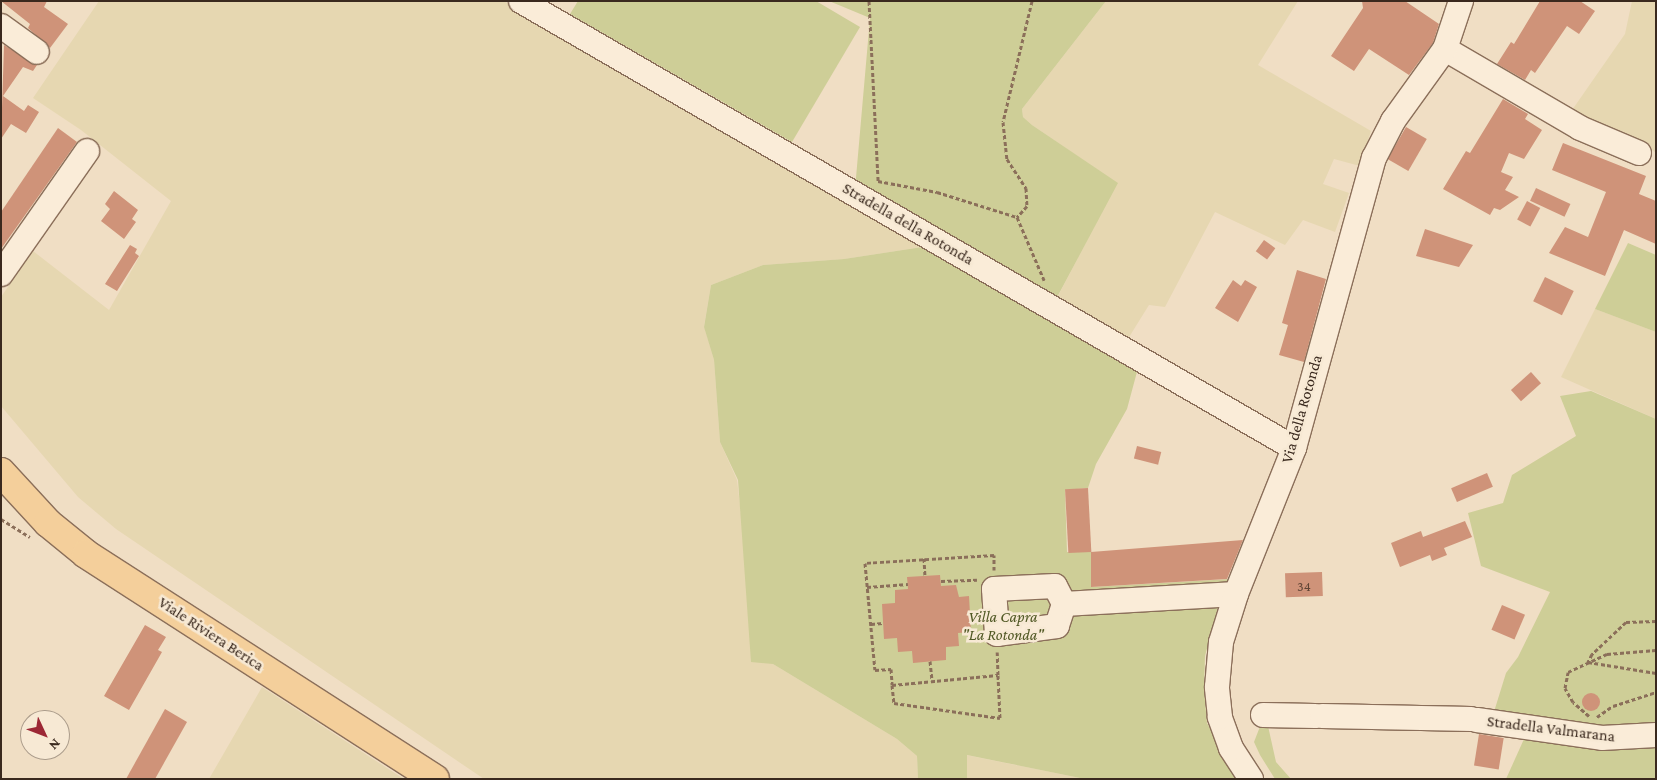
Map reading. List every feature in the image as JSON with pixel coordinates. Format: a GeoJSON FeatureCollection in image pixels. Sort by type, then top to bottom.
{"type":"FeatureCollection","features":[{"type":"Feature","properties":{"kind":"main road","name":"Viale Riviera Berica"},"geometry":{"type":"LineString","coordinates":[[4,482],[48,523],[86,554],[435,779]]}},
{"type":"Feature","properties":{"kind":"street","name":"Stradella della Rotonda"},"geometry":{"type":"LineString","coordinates":[[521,1],[1294,448]]}},
{"type":"Feature","properties":{"kind":"street","name":"Via della Rotonda"},"geometry":{"type":"LineString","coordinates":[[1251,779],[1231,748],[1220,717],[1216,687],[1221,642],[1236,594],[1294,448],[1309,417],[1374,158],[1393,121],[1445,49],[1461,1]]}},
{"type":"Feature","properties":{"kind":"street"},"geometry":{"type":"LineString","coordinates":[[1,26],[37,52]]}},
{"type":"Feature","properties":{"kind":"street"},"geometry":{"type":"LineString","coordinates":[[1445,49],[1580,128],[1638,153]]}},
{"type":"Feature","properties":{"kind":"street"},"geometry":{"type":"LineString","coordinates":[[1,274],[87,151]]}},
{"type":"Feature","properties":{"kind":"street"},"geometry":{"type":"LineString","coordinates":[[994,584],[1055,586],[1064,604],[1057,626],[997,634],[994,584]]}},
{"type":"Feature","properties":{"kind":"street"},"geometry":{"type":"LineString","coordinates":[[1064,604],[1236,594]]}},
{"type":"Feature","properties":{"kind":"street","name":"Stradella Valmarana"},"geometry":{"type":"LineString","coordinates":[[1263,715],[1474,719],[1602,738],[1656,735]]}},
{"type":"Feature","properties":{"kind":"path"},"geometry":{"type":"LineString","coordinates":[[869,1],[878,181],[938,192],[1017,218],[1044,282],[1037,298]]}},
{"type":"Feature","properties":{"kind":"path"},"geometry":{"type":"LineString","coordinates":[[1017,218],[1027,206],[1026,188],[1006,159],[1003,122],[1032,1]]}},
{"type":"Feature","properties":{"kind":"path"},"geometry":{"type":"LineString","coordinates":[[941,582],[994,584],[994,555],[865,563],[875,670],[891,669],[894,703],[1000,718],[997,634]]}},
{"type":"Feature","properties":{"kind":"path"},"geometry":{"type":"LineString","coordinates":[[924,558],[925,575]]}},
{"type":"Feature","properties":{"kind":"path"},"geometry":{"type":"LineString","coordinates":[[867,587],[908,584]]}},
{"type":"Feature","properties":{"kind":"path"},"geometry":{"type":"LineString","coordinates":[[1588,662],[1592,654],[1626,622],[1656,621]]}},
{"type":"Feature","properties":{"kind":"path"},"geometry":{"type":"LineString","coordinates":[[870,624],[884,623]]}},
{"type":"Feature","properties":{"kind":"path"},"geometry":{"type":"LineString","coordinates":[[1656,650],[1607,654],[1568,672],[1565,688],[1573,702],[1589,716],[1599,717],[1613,706],[1656,692]]}},
{"type":"Feature","properties":{"kind":"path"},"geometry":{"type":"LineString","coordinates":[[930,661],[932,681]]}},
{"type":"Feature","properties":{"kind":"path"},"geometry":{"type":"LineString","coordinates":[[1588,662],[1656,673]]}},
{"type":"Feature","properties":{"kind":"path"},"geometry":{"type":"LineString","coordinates":[[892,685],[998,675]]}},
{"type":"Feature","properties":{"kind":"shaded area"},"geometry":{"type":"Polygon","coordinates":[[[99,1],[504,1],[682,103],[942,244],[844,259],[763,265],[711,285],[704,326],[714,360],[720,442],[737,480],[745,548],[773,664],[897,739],[917,756],[918,779],[484,779],[116,529],[78,497],[1,406],[1,297],[33,251],[109,310],[171,201],[81,130],[33,98],[99,1]]]}},
{"type":"Feature","properties":{"kind":"shaded area"},"geometry":{"type":"Polygon","coordinates":[[[1106,1],[1298,1],[1258,65],[1371,131],[1360,166],[1334,159],[1323,184],[1349,193],[1335,232],[1303,220],[1285,245],[1215,212],[1165,307],[1149,305],[1126,342],[1057,298],[1117,183],[1032,125],[1023,117],[1022,109],[1106,1]]]}},
{"type":"Feature","properties":{"kind":"shaded area"},"geometry":{"type":"Polygon","coordinates":[[[1632,1],[1656,1],[1656,153],[1644,143],[1570,113],[1625,34],[1632,1]]]}},
{"type":"Feature","properties":{"kind":"shaded area"},"geometry":{"type":"Polygon","coordinates":[[[1595,309],[1656,332],[1656,419],[1561,377],[1595,309]]]}},
{"type":"Feature","properties":{"kind":"shaded area"},"geometry":{"type":"Polygon","coordinates":[[[262,687],[390,770],[404,779],[209,779],[262,687]]]}},
{"type":"Feature","properties":{"kind":"shaded area"},"geometry":{"type":"Polygon","coordinates":[[[966,755],[1085,779],[967,779],[966,755]]]}},
{"type":"Feature","properties":{"kind":"green space"},"geometry":{"type":"Polygon","coordinates":[[[578,1],[816,1],[860,27],[792,142],[570,14],[578,1]]]}},
{"type":"Feature","properties":{"kind":"green space"},"geometry":{"type":"Polygon","coordinates":[[[829,1],[1106,1],[1022,109],[1023,117],[1032,125],[1118,183],[1054,303],[855,189],[870,18],[829,1]]]}},
{"type":"Feature","properties":{"kind":"green space"},"geometry":{"type":"Polygon","coordinates":[[[1628,243],[1656,255],[1656,332],[1595,309],[1628,243]]]}},
{"type":"Feature","properties":{"kind":"green space"},"geometry":{"type":"Polygon","coordinates":[[[942,244],[1141,357],[1127,409],[1096,464],[1088,488],[1065,490],[1067,552],[1091,552],[1092,587],[1231,579],[1218,607],[1205,656],[1204,689],[1207,723],[1238,779],[1085,779],[967,755],[967,779],[918,779],[917,756],[897,739],[773,664],[751,662],[738,480],[720,442],[714,360],[704,327],[711,285],[763,265],[844,259],[942,244]]]}},
{"type":"Feature","properties":{"kind":"green space"},"geometry":{"type":"Polygon","coordinates":[[[1591,391],[1656,419],[1656,730],[1634,733],[1493,715],[1506,673],[1518,657],[1550,592],[1481,566],[1468,513],[1503,503],[1512,475],[1576,436],[1560,396],[1591,391]]]}},
{"type":"Feature","properties":{"kind":"green space"},"geometry":{"type":"Polygon","coordinates":[[[1261,724],[1268,726],[1276,762],[1291,779],[1275,779],[1260,755],[1254,742],[1261,724]]]}},
{"type":"Feature","properties":{"kind":"green space"},"geometry":{"type":"Polygon","coordinates":[[[1545,730],[1656,735],[1656,779],[1506,779],[1524,739],[1545,730]]]}},
{"type":"Feature","properties":{"kind":"building"},"geometry":{"type":"Polygon","coordinates":[[[1,1],[47,1],[44,7],[68,24],[50,48],[28,28],[30,24],[1,1]]]}},
{"type":"Feature","properties":{"kind":"building"},"geometry":{"type":"Polygon","coordinates":[[[1362,1],[1405,1],[1439,24],[1433,43],[1409,75],[1369,49],[1354,71],[1331,56],[1363,8],[1362,1]]]}},
{"type":"Feature","properties":{"kind":"building"},"geometry":{"type":"Polygon","coordinates":[[[1540,1],[1580,1],[1595,11],[1579,34],[1567,26],[1535,73],[1531,70],[1525,80],[1497,64],[1511,42],[1514,44],[1540,1]]]}},
{"type":"Feature","properties":{"kind":"building"},"geometry":{"type":"Polygon","coordinates":[[[4,45],[37,65],[33,71],[23,67],[3,96],[24,111],[28,105],[39,112],[26,133],[11,124],[1,139],[4,45]]]}},
{"type":"Feature","properties":{"kind":"building"},"geometry":{"type":"Polygon","coordinates":[[[1503,99],[1528,114],[1525,119],[1542,130],[1524,159],[1509,153],[1501,172],[1513,177],[1505,190],[1519,197],[1500,210],[1494,208],[1490,215],[1443,189],[1466,151],[1470,153],[1503,99]]]}},
{"type":"Feature","properties":{"kind":"building"},"geometry":{"type":"Polygon","coordinates":[[[1406,127],[1427,139],[1408,171],[1388,159],[1406,127]]]}},
{"type":"Feature","properties":{"kind":"building"},"geometry":{"type":"Polygon","coordinates":[[[58,128],[77,142],[1,249],[1,212],[58,128]]]}},
{"type":"Feature","properties":{"kind":"building"},"geometry":{"type":"Polygon","coordinates":[[[1563,143],[1646,176],[1639,194],[1656,201],[1656,244],[1624,230],[1605,276],[1549,253],[1565,227],[1588,237],[1606,192],[1552,170],[1563,143]]]}},
{"type":"Feature","properties":{"kind":"building"},"geometry":{"type":"Polygon","coordinates":[[[1536,188],[1570,204],[1565,217],[1530,201],[1536,188]]]}},
{"type":"Feature","properties":{"kind":"building"},"geometry":{"type":"Polygon","coordinates":[[[114,191],[138,210],[132,219],[136,222],[124,239],[101,221],[110,209],[105,204],[114,191]]]}},
{"type":"Feature","properties":{"kind":"building"},"geometry":{"type":"Polygon","coordinates":[[[1527,201],[1540,208],[1530,227],[1517,220],[1527,201]]]}},
{"type":"Feature","properties":{"kind":"building"},"geometry":{"type":"Polygon","coordinates":[[[1425,229],[1473,245],[1459,267],[1416,256],[1425,229]]]}},
{"type":"Feature","properties":{"kind":"building"},"geometry":{"type":"Polygon","coordinates":[[[1264,240],[1275,248],[1267,260],[1256,251],[1264,240]]]}},
{"type":"Feature","properties":{"kind":"building"},"geometry":{"type":"Polygon","coordinates":[[[130,245],[137,249],[135,253],[139,256],[117,291],[105,284],[130,245]]]}},
{"type":"Feature","properties":{"kind":"building"},"geometry":{"type":"Polygon","coordinates":[[[1297,270],[1326,279],[1304,362],[1279,355],[1288,325],[1282,323],[1297,270]]]}},
{"type":"Feature","properties":{"kind":"building"},"geometry":{"type":"Polygon","coordinates":[[[1545,277],[1574,291],[1562,315],[1533,301],[1545,277]]]}},
{"type":"Feature","properties":{"kind":"building"},"geometry":{"type":"Polygon","coordinates":[[[1233,280],[1241,286],[1245,280],[1257,287],[1238,322],[1215,308],[1233,280]]]}},
{"type":"Feature","properties":{"kind":"building"},"geometry":{"type":"Polygon","coordinates":[[[1531,372],[1541,383],[1521,401],[1511,390],[1531,372]]]}},
{"type":"Feature","properties":{"kind":"building"},"geometry":{"type":"Polygon","coordinates":[[[1137,446],[1161,452],[1158,465],[1134,459],[1137,446]]]}},
{"type":"Feature","properties":{"kind":"building"},"geometry":{"type":"Polygon","coordinates":[[[1487,473],[1493,487],[1457,502],[1451,488],[1487,473]]]}},
{"type":"Feature","properties":{"kind":"building"},"geometry":{"type":"Polygon","coordinates":[[[1088,488],[1091,552],[1068,553],[1065,489],[1088,488]]]}},
{"type":"Feature","properties":{"kind":"building"},"geometry":{"type":"Polygon","coordinates":[[[1465,521],[1472,537],[1444,548],[1447,555],[1432,561],[1430,555],[1400,567],[1391,543],[1421,531],[1423,537],[1465,521]]]}},
{"type":"Feature","properties":{"kind":"building"},"geometry":{"type":"Polygon","coordinates":[[[1243,540],[1227,579],[1091,587],[1091,552],[1243,540]]]}},
{"type":"Feature","properties":{"kind":"building"},"geometry":{"type":"Polygon","coordinates":[[[1322,572],[1323,596],[1286,597],[1285,573],[1322,572]]]}},
{"type":"Feature","properties":{"kind":"building","name":"Villa Capra \"La Rotonda\""},"geometry":{"type":"Polygon","coordinates":[[[940,575],[941,586],[956,585],[959,597],[969,596],[971,632],[958,633],[959,646],[946,647],[946,660],[913,663],[912,651],[898,652],[897,638],[884,639],[882,604],[895,603],[895,590],[908,589],[907,577],[940,575]]]}},
{"type":"Feature","properties":{"kind":"building"},"geometry":{"type":"Polygon","coordinates":[[[1502,605],[1525,615],[1514,640],[1491,630],[1502,605]]]}},
{"type":"Feature","properties":{"kind":"building"},"geometry":{"type":"Polygon","coordinates":[[[145,625],[166,637],[158,650],[162,652],[129,710],[104,696],[145,625]]]}},
{"type":"Feature","properties":{"kind":"building"},"geometry":{"type":"Polygon","coordinates":[[[1591,693],[1598,695],[1600,702],[1598,709],[1591,711],[1584,709],[1582,702],[1584,695],[1591,693]]]}},
{"type":"Feature","properties":{"kind":"building"},"geometry":{"type":"Polygon","coordinates":[[[165,709],[187,722],[155,779],[126,779],[165,709]]]}},
{"type":"Feature","properties":{"kind":"building"},"geometry":{"type":"Polygon","coordinates":[[[1479,734],[1504,738],[1499,770],[1474,766],[1479,734]]]}}]}
